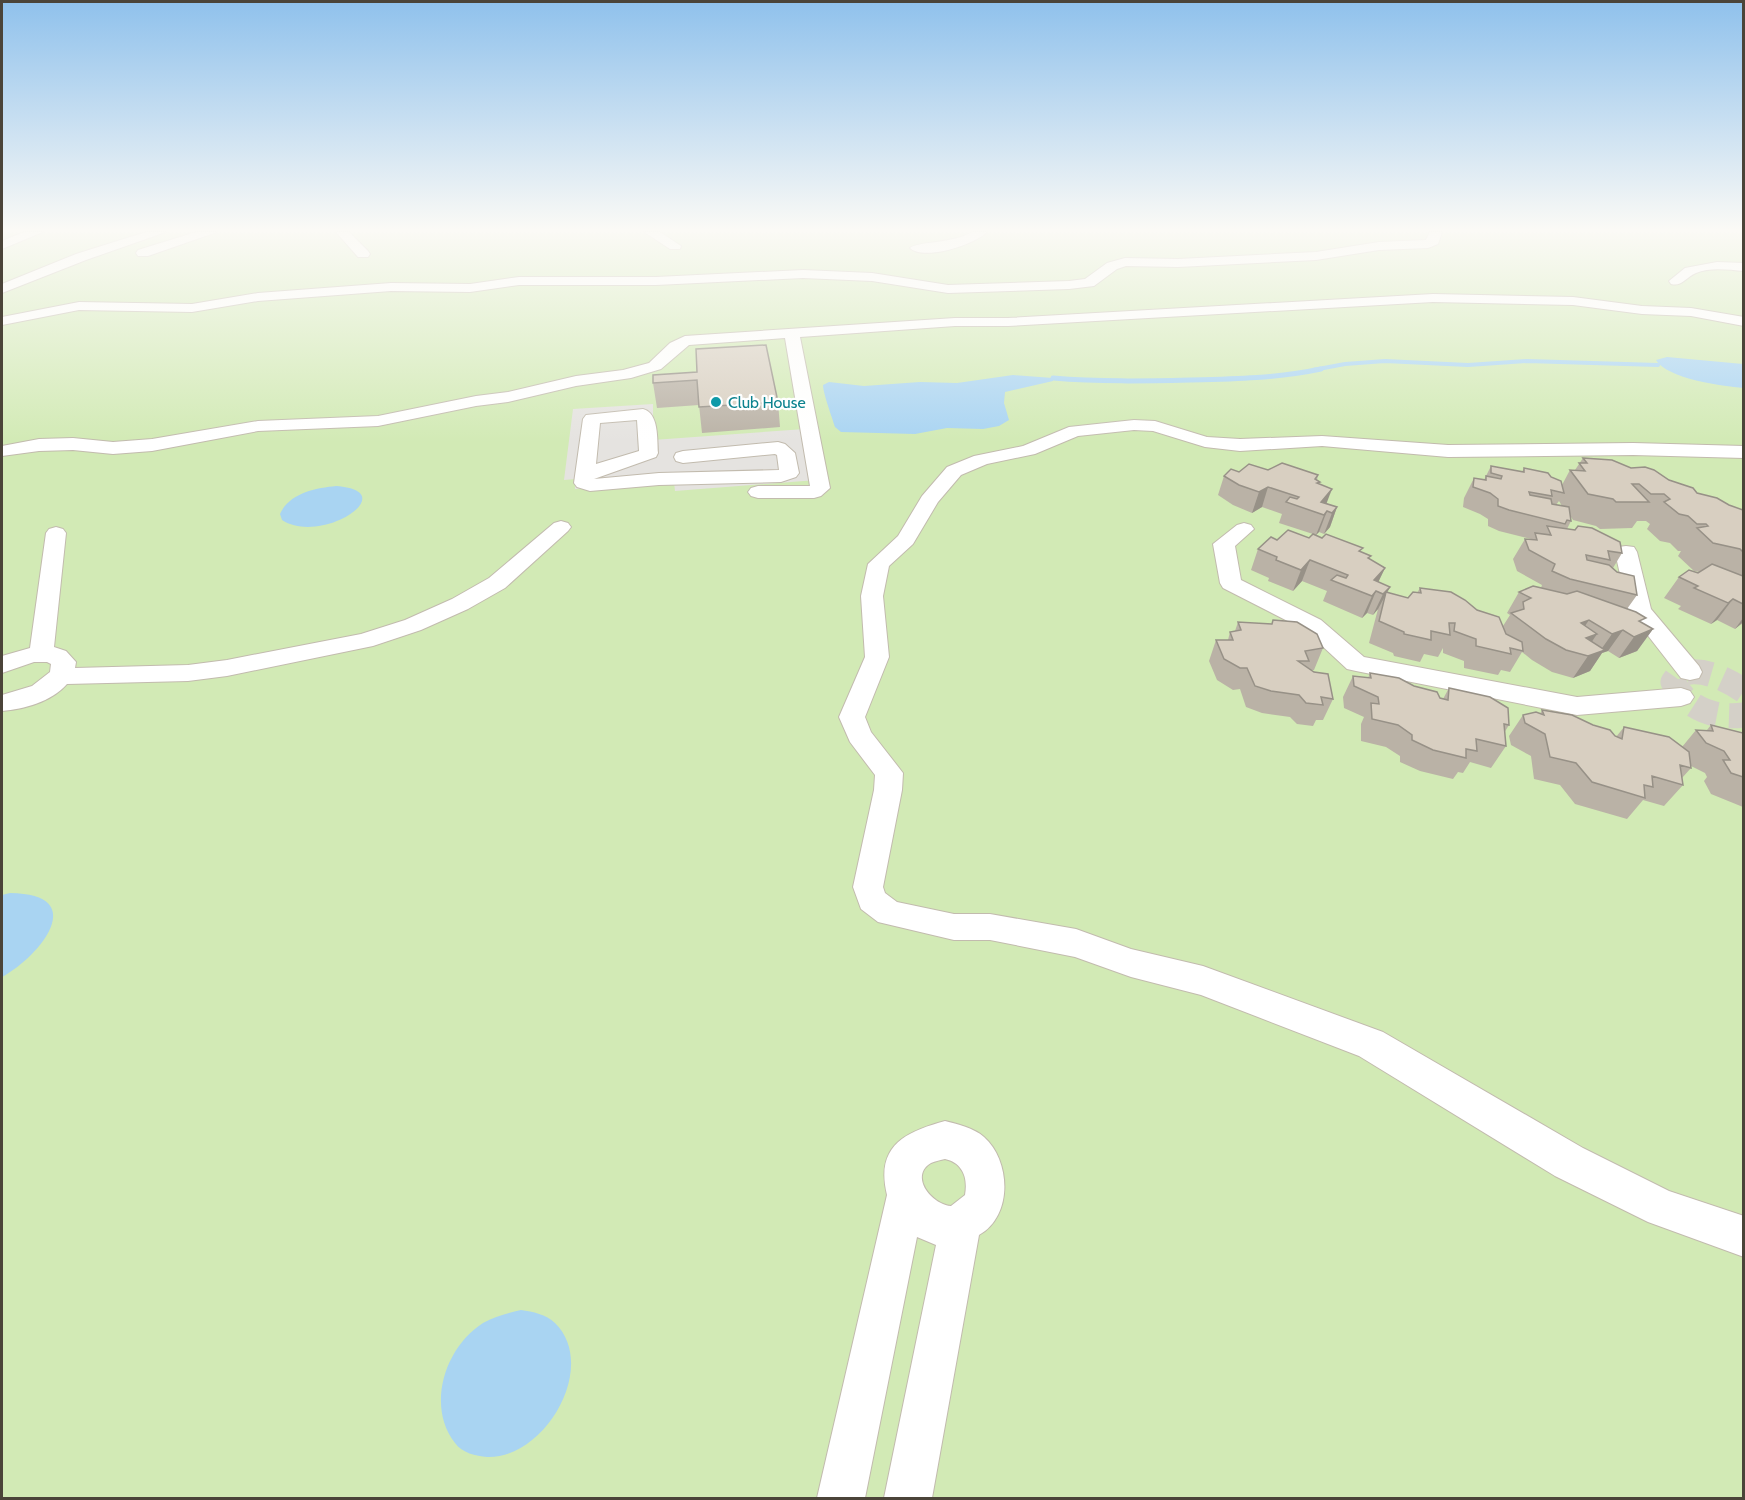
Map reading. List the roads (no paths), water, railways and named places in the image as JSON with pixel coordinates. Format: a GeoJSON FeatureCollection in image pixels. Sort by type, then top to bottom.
{"type":"FeatureCollection","features":[{"type":"Feature","properties":{"kind":"street"},"geometry":{"type":"LineString","coordinates":[[2,321],[79,306],[192,308],[228,302]]}},
{"type":"Feature","properties":{"kind":"street"},"geometry":{"type":"LineString","coordinates":[[2,451],[73,444],[114,448],[152,445],[268,424],[378,421],[476,401],[508,397],[576,381],[634,373],[655,366],[676,346],[686,341],[955,322],[1008,322],[1362,302]]}},
{"type":"Feature","properties":{"kind":"street"},"geometry":{"type":"LineString","coordinates":[[1576,302],[1642,310],[1691,312],[1743,322]]}},
{"type":"Feature","properties":{"kind":"street"},"geometry":{"type":"LineString","coordinates":[[723,492],[810,492],[820,489],[792,334]]}},
{"type":"Feature","properties":{"kind":"street"},"geometry":{"type":"LineString","coordinates":[[585,474],[648,454],[643,414],[592,419],[585,474],[584,483],[590,485],[659,479],[781,476],[789,472],[786,453],[778,448],[683,457]]}},
{"type":"Feature","properties":{"kind":"street"},"geometry":{"type":"LineString","coordinates":[[1743,452],[1633,449],[1449,451],[1322,441],[1240,445],[1205,442],[1155,426],[1134,425],[1075,431],[1028,450],[981,460],[954,471],[929,500],[906,540],[879,564],[872,596],[877,657],[852,717],[859,735],[889,772],[888,790],[868,887],[872,900],[889,913],[954,927],[990,927],[1076,943],[1131,963],[1203,981],[1307,1019],[1371,1044],[1569,1162],[1662,1208],[1743,1237]]}},
{"type":"Feature","properties":{"kind":"street"},"geometry":{"type":"LineString","coordinates":[[60,676],[188,673],[227,668],[365,640],[413,625],[460,604],[497,583],[561,527]]}},
{"type":"Feature","properties":{"kind":"street"},"geometry":{"type":"LineString","coordinates":[[1244,529],[1224,544],[1231,583],[1313,625],[1356,663],[1577,706],[1682,696]]}},
{"type":"Feature","properties":{"kind":"street"},"geometry":{"type":"LineString","coordinates":[[41,654],[56,533]]}},
{"type":"Feature","properties":{"kind":"street"},"geometry":{"type":"LineString","coordinates":[[1626,552],[1640,610],[1690,672]]}},
{"type":"Feature","properties":{"kind":"street"},"geometry":{"type":"LineString","coordinates":[[2,665],[41,654],[52,655],[64,663],[60,676],[41,692],[2,711]]}},
{"type":"Feature","properties":{"kind":"street"},"geometry":{"type":"LineString","coordinates":[[2,703],[27,698]]}},
{"type":"Feature","properties":{"kind":"street"},"geometry":{"type":"LineString","coordinates":[[841,1498],[905,1198],[902,1184],[903,1170],[909,1156],[918,1147],[930,1141],[945,1140],[958,1143],[971,1150],[980,1162],[985,1175],[986,1190],[982,1204],[973,1216],[961,1223],[948,1226],[923,1219],[905,1198]]}},
{"type":"Feature","properties":{"kind":"street"},"geometry":{"type":"LineString","coordinates":[[908,1498],[961,1223]]}},
{"type":"Feature","properties":{"kind":"water"},"geometry":{"type":"Polygon","coordinates":[[[1667,357],[1743,364],[1743,388],[1683,377],[1662,367],[1656,360],[1667,357]]]}},
{"type":"Feature","properties":{"kind":"water"},"geometry":{"type":"Polygon","coordinates":[[[1013,375],[1053,378],[1053,381],[1005,392],[1004,403],[1009,420],[999,426],[983,429],[947,428],[915,434],[841,432],[835,427],[823,385],[829,382],[864,386],[920,382],[957,383],[1013,375]]]}},
{"type":"Feature","properties":{"kind":"water"},"geometry":{"type":"Polygon","coordinates":[[[336,486],[355,490],[362,497],[360,506],[350,515],[317,526],[298,526],[282,520],[280,514],[284,507],[296,496],[320,488],[336,486]]]}},
{"type":"Feature","properties":{"kind":"water"},"geometry":{"type":"Polygon","coordinates":[[[10,893],[34,896],[48,904],[53,914],[51,928],[43,941],[31,955],[2,977],[2,895],[10,893]]]}},
{"type":"Feature","properties":{"kind":"water"},"geometry":{"type":"Polygon","coordinates":[[[521,1310],[548,1317],[567,1341],[571,1362],[568,1385],[559,1407],[546,1427],[528,1443],[508,1454],[478,1456],[461,1449],[446,1428],[441,1395],[444,1378],[450,1362],[470,1334],[483,1323],[521,1310]]]}},
{"type":"Feature","properties":{"kind":"waterway"},"geometry":{"type":"LineString","coordinates":[[1313,370],[1345,364],[1385,361],[1468,365],[1527,361],[1658,365]]}},
{"type":"Feature","properties":{"kind":"waterway"},"geometry":{"type":"LineString","coordinates":[[1053,378],[1122,381],[1224,379],[1273,376],[1321,369]]}},
{"type":"Feature","properties":{"kind":"tunnel"},"geometry":{"type":"LineString","coordinates":[[1744,691],[1721,678],[1704,673],[1678,675],[1673,682],[1686,699],[1703,710],[1723,715],[1744,715]]}},
{"type":"Feature","properties":{"kind":"place","name":"Club House"},"geometry":{"type":"Point","coordinates":[716,402]}}]}
